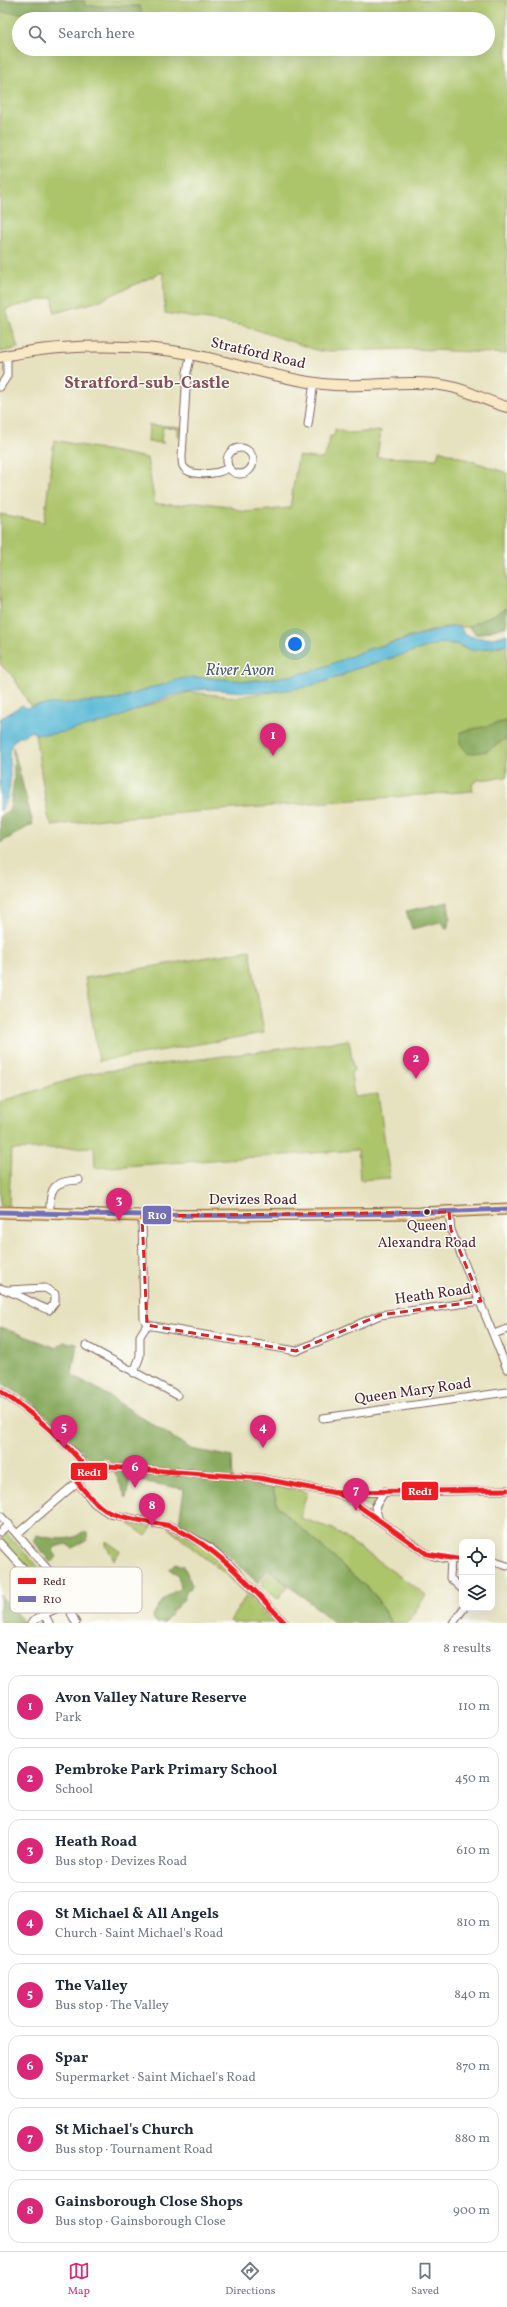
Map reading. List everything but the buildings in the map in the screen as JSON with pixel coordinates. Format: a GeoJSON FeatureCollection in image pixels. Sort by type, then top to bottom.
{"type":"FeatureCollection","features":[{"type":"Feature","properties":{"kind":"main road","name":"Devizes Road"},"geometry":{"type":"LineString","coordinates":[[0,1212],[142,1216],[449,1212],[507,1209]]}},
{"type":"Feature","properties":{"kind":"street","name":"Stratford Road"},"geometry":{"type":"LineString","coordinates":[[4,356],[52,350],[110,347],[167,350],[191,354],[281,377],[314,382],[346,386],[413,384],[448,386],[507,408]]}},
{"type":"Feature","properties":{"kind":"street"},"geometry":{"type":"LineString","coordinates":[[191,354],[187,372],[182,456],[183,466],[188,471],[196,473],[220,473],[228,468]]}},
{"type":"Feature","properties":{"kind":"street"},"geometry":{"type":"LineString","coordinates":[[0,387],[7,376],[4,356]]}},
{"type":"Feature","properties":{"kind":"street"},"geometry":{"type":"LineString","coordinates":[[308,425],[314,382]]}},
{"type":"Feature","properties":{"kind":"street"},"geometry":{"type":"LineString","coordinates":[[50,1213],[50,1195],[56,1184],[66,1180],[79,1180]]}},
{"type":"Feature","properties":{"kind":"street"},"geometry":{"type":"LineString","coordinates":[[449,1212],[451,1230],[481,1301],[507,1369]]}},
{"type":"Feature","properties":{"kind":"street"},"geometry":{"type":"LineString","coordinates":[[134,1373],[140,1356],[140,1336],[147,1325],[144,1318],[142,1216]]}},
{"type":"Feature","properties":{"kind":"street"},"geometry":{"type":"LineString","coordinates":[[0,1288],[8,1290],[33,1304],[49,1310],[55,1302],[55,1294],[45,1288],[8,1290]]}},
{"type":"Feature","properties":{"kind":"street","name":"Heath Road"},"geometry":{"type":"LineString","coordinates":[[147,1325],[296,1350],[380,1316],[481,1301]]}},
{"type":"Feature","properties":{"kind":"street"},"geometry":{"type":"LineString","coordinates":[[494,1334],[507,1329]]}},
{"type":"Feature","properties":{"kind":"street"},"geometry":{"type":"LineString","coordinates":[[86,1346],[134,1373],[160,1384],[177,1395]]}},
{"type":"Feature","properties":{"kind":"street"},"geometry":{"type":"LineString","coordinates":[[0,1391],[37,1417],[74,1453],[89,1472]]}},
{"type":"Feature","properties":{"kind":"street","name":"Queen Mary Road"},"geometry":{"type":"LineString","coordinates":[[323,1418],[507,1392]]}},
{"type":"Feature","properties":{"kind":"street"},"geometry":{"type":"LineString","coordinates":[[17,1534],[89,1472],[108,1467],[259,1478],[299,1484],[336,1493],[346,1497],[427,1554],[459,1560]]}},
{"type":"Feature","properties":{"kind":"street"},"geometry":{"type":"LineString","coordinates":[[77,1482],[104,1511],[120,1517],[173,1526],[209,1546],[229,1564],[285,1623]]}},
{"type":"Feature","properties":{"kind":"street"},"geometry":{"type":"LineString","coordinates":[[336,1493],[507,1490]]}},
{"type":"Feature","properties":{"kind":"street"},"geometry":{"type":"LineString","coordinates":[[379,1520],[375,1507],[385,1491]]}},
{"type":"Feature","properties":{"kind":"street"},"geometry":{"type":"LineString","coordinates":[[0,1515],[46,1567]]}},
{"type":"Feature","properties":{"kind":"street"},"geometry":{"type":"LineString","coordinates":[[0,1532],[9,1524]]}},
{"type":"Feature","properties":{"kind":"street"},"geometry":{"type":"LineString","coordinates":[[0,1543],[22,1567]]}},
{"type":"Feature","properties":{"kind":"street"},"geometry":{"type":"LineString","coordinates":[[451,1559],[450,1578],[459,1586]]}},
{"type":"Feature","properties":{"kind":"street"},"geometry":{"type":"LineString","coordinates":[[495,1562],[507,1566]]}},
{"type":"Feature","properties":{"kind":"street"},"geometry":{"type":"LineString","coordinates":[[452,1623],[462,1611]]}},
{"type":"Feature","properties":{"kind":"street"},"geometry":{"type":"LineString","coordinates":[[71,1613],[76,1623]]}},
{"type":"Feature","properties":{"kind":"street"},"geometry":{"type":"LineString","coordinates":[[31,1623],[44,1614],[49,1623]]}},
{"type":"Feature","properties":{"kind":"highlighted area"},"geometry":{"type":"Polygon","coordinates":[[[449,1212],[451,1230],[481,1301],[380,1315],[296,1351],[147,1325],[142,1216],[449,1212]]]}},
{"type":"Feature","properties":{"kind":"green space"},"geometry":{"type":"Polygon","coordinates":[[[0,0],[507,0],[507,354],[414,349],[319,351],[245,326],[165,313],[163,272],[96,302],[54,313],[53,297],[6,309],[18,348],[0,352],[0,0]]]}},
{"type":"Feature","properties":{"kind":"green space"},"geometry":{"type":"Polygon","coordinates":[[[0,0],[84,0],[85,6],[140,6],[142,12],[12,13],[0,12],[0,0]]]}},
{"type":"Feature","properties":{"kind":"green space"},"geometry":{"type":"Polygon","coordinates":[[[149,425],[182,427],[181,438],[178,436],[178,428],[163,427],[161,441],[164,443],[148,442],[149,425]]]}},
{"type":"Feature","properties":{"kind":"green space"},"geometry":{"type":"Polygon","coordinates":[[[335,429],[347,433],[381,431],[377,457],[437,459],[439,450],[507,473],[507,608],[468,627],[446,627],[424,633],[369,649],[316,670],[291,676],[249,681],[216,680],[207,677],[180,679],[114,700],[31,707],[13,677],[0,664],[0,514],[44,522],[54,440],[147,458],[155,504],[178,505],[197,502],[228,506],[244,512],[290,508],[298,456],[322,459],[327,451],[330,436],[334,436],[335,429]]]}},
{"type":"Feature","properties":{"kind":"green space"},"geometry":{"type":"Polygon","coordinates":[[[507,608],[507,626],[477,635],[468,627],[507,608]]]}},
{"type":"Feature","properties":{"kind":"green space"},"geometry":{"type":"Polygon","coordinates":[[[440,643],[456,644],[463,648],[495,648],[507,644],[507,777],[478,780],[472,784],[473,791],[102,819],[52,826],[48,816],[35,734],[57,733],[96,724],[189,692],[234,697],[280,691],[340,677],[352,670],[440,643]]]}},
{"type":"Feature","properties":{"kind":"green space"},"geometry":{"type":"Polygon","coordinates":[[[507,721],[507,738],[487,751],[468,754],[460,743],[460,732],[507,721]]]}},
{"type":"Feature","properties":{"kind":"green space"},"geometry":{"type":"Polygon","coordinates":[[[13,747],[33,824],[0,843],[0,817],[10,809],[14,779],[13,747]]]}},
{"type":"Feature","properties":{"kind":"green space"},"geometry":{"type":"Polygon","coordinates":[[[448,902],[450,918],[447,929],[440,922],[412,929],[406,911],[448,902]]]}},
{"type":"Feature","properties":{"kind":"green space"},"geometry":{"type":"Polygon","coordinates":[[[250,950],[264,1033],[99,1061],[85,978],[250,950]]]}},
{"type":"Feature","properties":{"kind":"green space"},"geometry":{"type":"Polygon","coordinates":[[[349,1040],[354,1071],[351,1072],[354,1097],[378,1094],[390,1178],[360,1180],[358,1150],[95,1168],[94,1147],[11,1150],[9,1206],[0,1206],[0,1102],[91,1073],[349,1040]]]}},
{"type":"Feature","properties":{"kind":"green space"},"geometry":{"type":"Polygon","coordinates":[[[0,1327],[57,1348],[63,1342],[77,1344],[72,1375],[96,1388],[191,1449],[232,1457],[233,1482],[272,1485],[278,1507],[374,1594],[391,1623],[335,1623],[269,1569],[258,1583],[212,1541],[179,1523],[184,1489],[130,1479],[126,1498],[109,1459],[104,1458],[97,1462],[86,1456],[59,1427],[38,1408],[0,1382],[0,1327]]]}},
{"type":"Feature","properties":{"kind":"green space"},"geometry":{"type":"Polygon","coordinates":[[[272,1485],[307,1492],[300,1518],[333,1529],[426,1595],[407,1623],[391,1623],[374,1594],[278,1507],[272,1485]]]}},
{"type":"Feature","properties":{"kind":"green space"},"geometry":{"type":"Polygon","coordinates":[[[376,1495],[371,1509],[353,1497],[353,1496],[376,1495]]]}},
{"type":"Feature","properties":{"kind":"green space"},"geometry":{"type":"Polygon","coordinates":[[[128,1523],[152,1527],[146,1536],[128,1523]]]}},
{"type":"Feature","properties":{"kind":"green space"},"geometry":{"type":"Polygon","coordinates":[[[168,1528],[203,1546],[217,1558],[212,1564],[168,1528]]]}},
{"type":"Feature","properties":{"kind":"green space"},"geometry":{"type":"Polygon","coordinates":[[[82,1532],[87,1533],[88,1540],[72,1548],[66,1544],[55,1547],[53,1551],[57,1557],[51,1563],[34,1541],[37,1535],[61,1539],[73,1537],[82,1532]]]}},
{"type":"Feature","properties":{"kind":"green space"},"geometry":{"type":"Polygon","coordinates":[[[6,1533],[38,1567],[22,1567],[4,1543],[2,1537],[6,1533]]]}},
{"type":"Feature","properties":{"kind":"green space"},"geometry":{"type":"Polygon","coordinates":[[[106,1541],[120,1551],[114,1560],[106,1545],[106,1541]]]}},
{"type":"Feature","properties":{"kind":"green space"},"geometry":{"type":"Polygon","coordinates":[[[219,1560],[231,1571],[227,1575],[214,1565],[219,1560]]]}},
{"type":"Feature","properties":{"kind":"green space"},"geometry":{"type":"Polygon","coordinates":[[[175,1563],[184,1566],[192,1585],[190,1589],[187,1589],[184,1599],[175,1609],[171,1609],[173,1612],[164,1623],[157,1623],[153,1618],[157,1609],[171,1593],[180,1589],[178,1576],[169,1569],[175,1563]]]}},
{"type":"Feature","properties":{"kind":"green space"},"geometry":{"type":"Polygon","coordinates":[[[270,1571],[288,1586],[278,1599],[260,1585],[270,1571]]]}},
{"type":"Feature","properties":{"kind":"green space"},"geometry":{"type":"Polygon","coordinates":[[[232,1572],[280,1623],[276,1623],[228,1576],[232,1572]]]}},
{"type":"Feature","properties":{"kind":"green space"},"geometry":{"type":"Polygon","coordinates":[[[0,1595],[10,1606],[10,1613],[16,1613],[25,1623],[0,1623],[0,1595]]]}},
{"type":"Feature","properties":{"kind":"green space"},"geometry":{"type":"Polygon","coordinates":[[[246,1596],[273,1623],[233,1623],[230,1621],[246,1596]]]}},
{"type":"Feature","properties":{"kind":"water"},"geometry":{"type":"Polygon","coordinates":[[[454,626],[460,627],[465,635],[476,637],[491,638],[507,634],[507,644],[474,651],[456,644],[440,643],[352,670],[330,680],[306,687],[270,692],[197,690],[184,692],[170,696],[106,722],[52,734],[36,733],[31,731],[15,740],[10,748],[9,791],[6,801],[0,811],[0,719],[22,705],[26,708],[38,705],[114,700],[180,679],[193,677],[249,681],[291,676],[316,670],[369,649],[454,626]]]}},
{"type":"Feature","properties":{"kind":"transit line","name":"R10"},"geometry":{"type":"LineString","coordinates":[[0,1212],[127,1215],[317,1215],[507,1209]]}},
{"type":"Feature","properties":{"kind":"transit line","name":"Red1"},"geometry":{"type":"LineString","coordinates":[[0,1391],[25,1409],[59,1438],[89,1472]]}},
{"type":"Feature","properties":{"kind":"transit line","name":"Red1"},"geometry":{"type":"LineString","coordinates":[[285,1623],[234,1570],[192,1537],[172,1527],[115,1515],[94,1501],[77,1482],[94,1469],[108,1467],[259,1478],[336,1493],[346,1497],[427,1554],[459,1559]]}},
{"type":"Feature","properties":{"kind":"transit line","name":"Red1"},"geometry":{"type":"LineString","coordinates":[[333,1492],[507,1490]]}},
{"type":"Feature","properties":{"kind":"place","name":"Avon Valley Nature Reserve"},"geometry":{"type":"Point","coordinates":[273,756]}},
{"type":"Feature","properties":{"kind":"place","name":"Pembroke Park Primary School"},"geometry":{"type":"Point","coordinates":[416,1079]}},
{"type":"Feature","properties":{"kind":"place","name":"Queen Alexandra Road"},"geometry":{"type":"Point","coordinates":[427,1212]}},
{"type":"Feature","properties":{"kind":"place","name":"Heath Road"},"geometry":{"type":"Point","coordinates":[119,1221]}},
{"type":"Feature","properties":{"kind":"place","name":"The Valley"},"geometry":{"type":"Point","coordinates":[64,1448]}},
{"type":"Feature","properties":{"kind":"place","name":"St Michael & All Angels"},"geometry":{"type":"Point","coordinates":[263,1448]}},
{"type":"Feature","properties":{"kind":"place","name":"Spar"},"geometry":{"type":"Point","coordinates":[135,1488]}},
{"type":"Feature","properties":{"kind":"place","name":"St Michael's Church"},"geometry":{"type":"Point","coordinates":[356,1511]}},
{"type":"Feature","properties":{"kind":"place","name":"Gainsborough Close Shops"},"geometry":{"type":"Point","coordinates":[152,1526]}},
{"type":"Feature","properties":{"kind":"district","name":"Stratford-sub-Castle"},"geometry":{"type":"Point","coordinates":[147,383]}},
{"type":"Feature","properties":{"kind":"water label","name":"River Avon"},"geometry":{"type":"Point","coordinates":[240,671]}}]}
